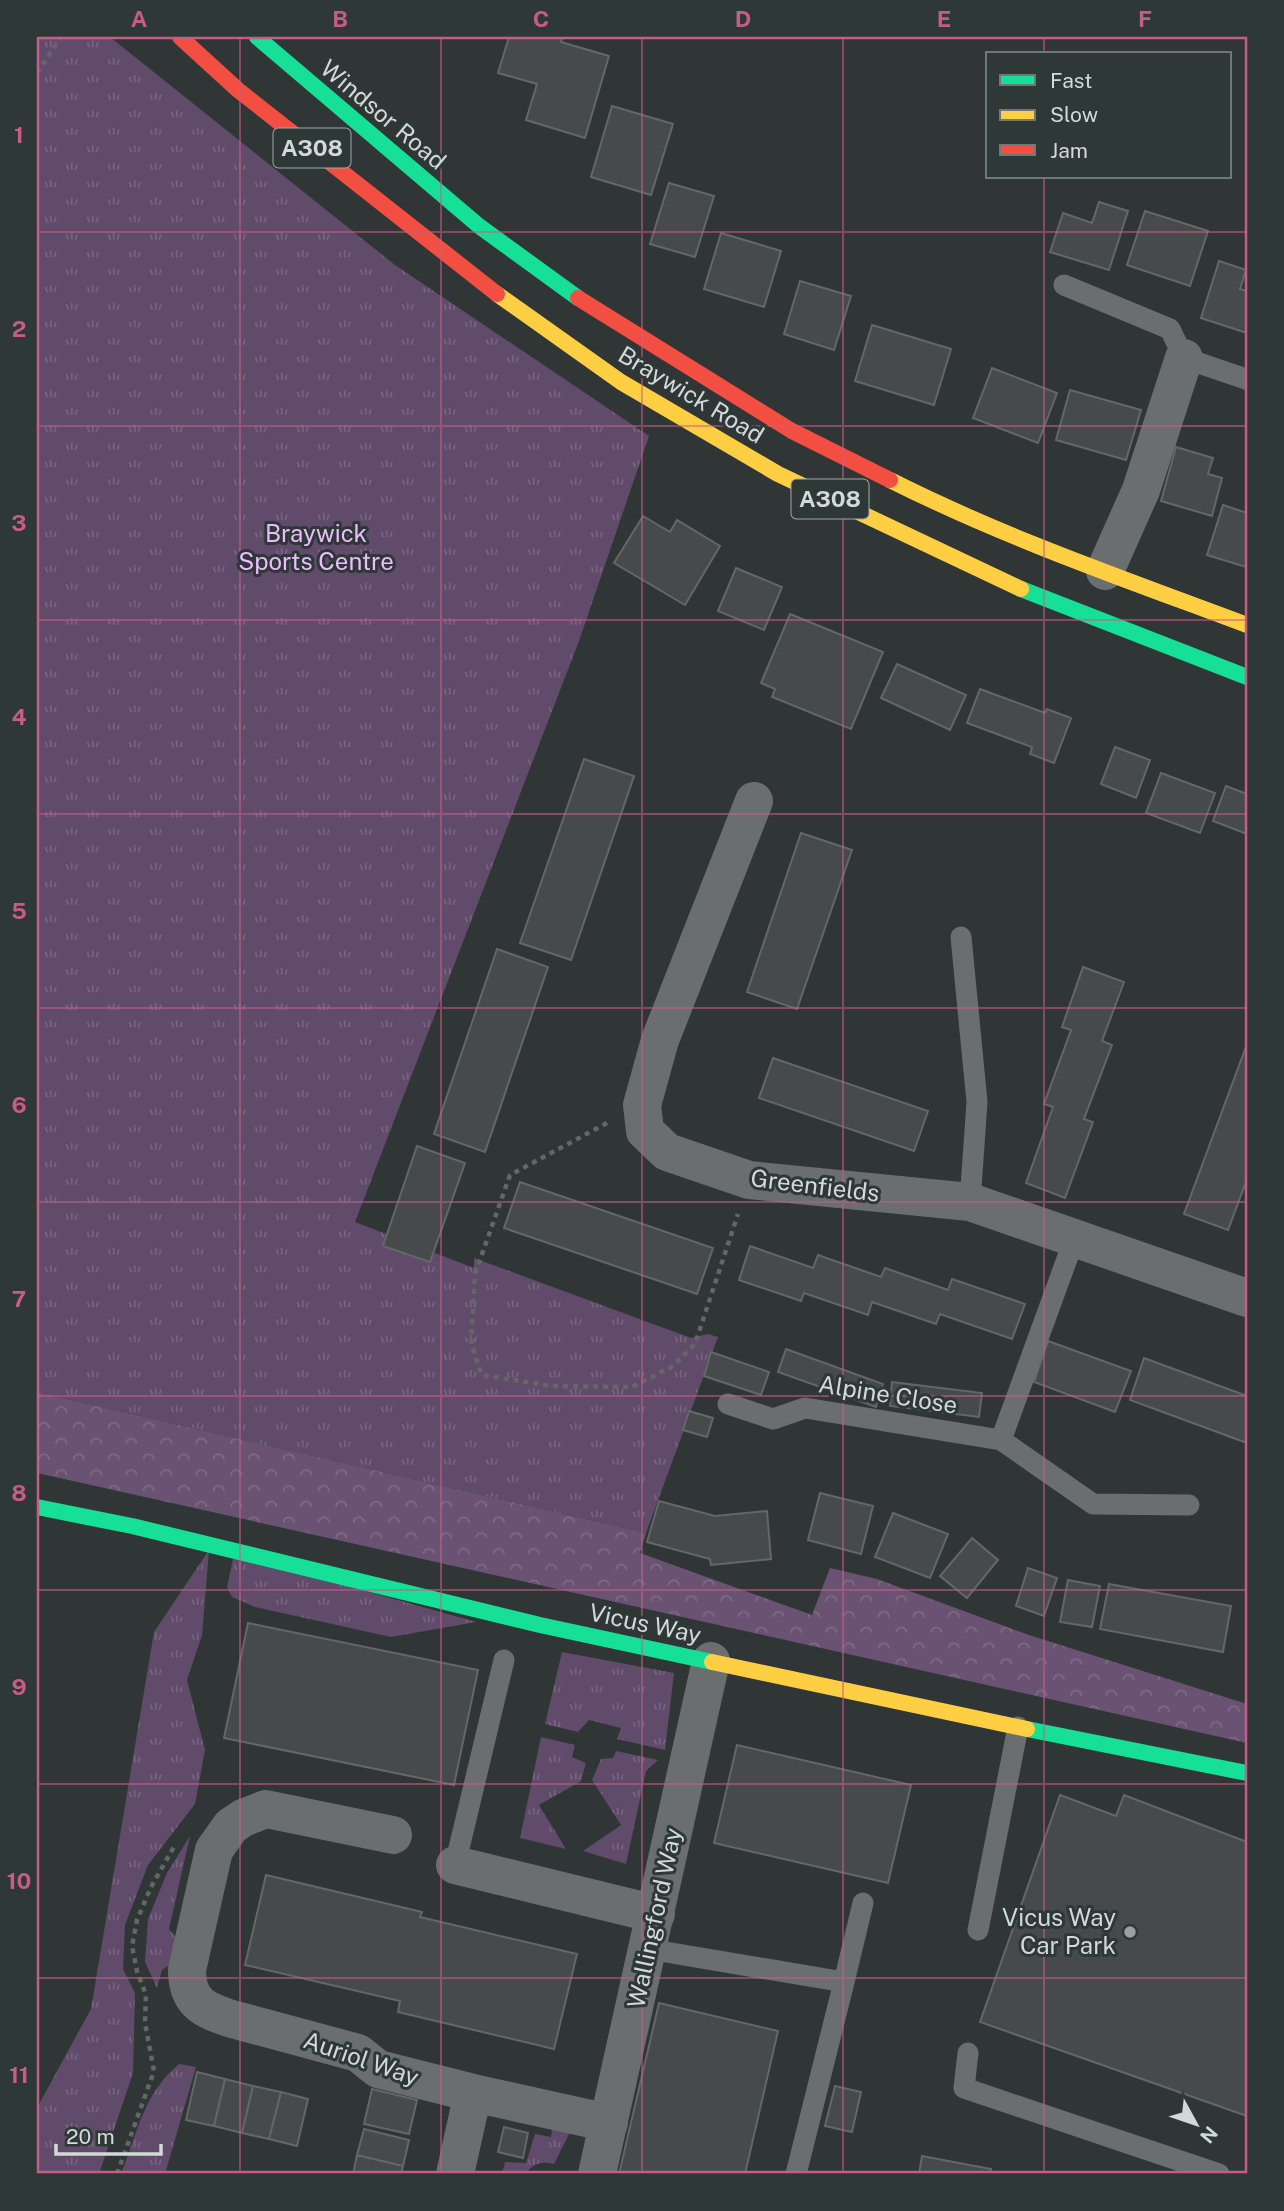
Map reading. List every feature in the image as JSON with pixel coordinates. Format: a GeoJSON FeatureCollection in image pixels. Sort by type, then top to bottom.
{"type":"FeatureCollection","features":[{"type":"Feature","properties":{"kind":"main road","name":"Braywick Road"},"geometry":{"type":"LineString","coordinates":[[180,37],[238,90],[447,255],[621,382],[778,474],[814,491],[1022,589],[1247,677]]}},
{"type":"Feature","properties":{"kind":"main road","name":"Windsor Road"},"geometry":{"type":"LineString","coordinates":[[257,37],[479,226]]}},
{"type":"Feature","properties":{"kind":"main road","name":"Braywick Road"},"geometry":{"type":"LineString","coordinates":[[479,226],[595,310],[792,431],[934,502],[1247,625]]}},
{"type":"Feature","properties":{"kind":"main road","name":"Vicus Way"},"geometry":{"type":"LineString","coordinates":[[37,1507],[132,1526],[540,1625],[1247,1773]]}},
{"type":"Feature","properties":{"kind":"street"},"geometry":{"type":"LineString","coordinates":[[1105,571],[1141,490],[1184,358]]}},
{"type":"Feature","properties":{"kind":"street"},"geometry":{"type":"LineString","coordinates":[[642,1105],[660,1040],[754,801]]}},
{"type":"Feature","properties":{"kind":"street","name":"Greenfields"},"geometry":{"type":"LineString","coordinates":[[642,1105],[645,1131],[667,1152],[749,1180],[970,1202],[1247,1298]]}},
{"type":"Feature","properties":{"kind":"street","name":"Wallingford Way"},"geometry":{"type":"LineString","coordinates":[[597,2174],[711,1661]]}},
{"type":"Feature","properties":{"kind":"street","name":"Auriol Way"},"geometry":{"type":"LineString","coordinates":[[393,1835],[266,1809],[231,1826],[214,1850],[187,1970],[189,1990],[198,2004],[232,2020],[358,2053],[377,2069],[473,2094],[609,2123]]}},
{"type":"Feature","properties":{"kind":"street"},"geometry":{"type":"LineString","coordinates":[[455,1865],[652,1932]]}},
{"type":"Feature","properties":{"kind":"street"},"geometry":{"type":"LineString","coordinates":[[456,2174],[473,2094]]}},
{"type":"Feature","properties":{"kind":"lane"},"geometry":{"type":"LineString","coordinates":[[1064,285],[1170,329],[1184,358],[1246,379]]}},
{"type":"Feature","properties":{"kind":"lane"},"geometry":{"type":"LineString","coordinates":[[961,937],[977,1102],[970,1202]]}},
{"type":"Feature","properties":{"kind":"lane"},"geometry":{"type":"LineString","coordinates":[[1001,1440],[1075,1237]]}},
{"type":"Feature","properties":{"kind":"lane","name":"Alpine Close"},"geometry":{"type":"LineString","coordinates":[[728,1404],[773,1419],[806,1408],[1001,1440],[1093,1504],[1189,1505]]}},
{"type":"Feature","properties":{"kind":"lane"},"geometry":{"type":"LineString","coordinates":[[455,1865],[504,1660]]}},
{"type":"Feature","properties":{"kind":"lane"},"geometry":{"type":"LineString","coordinates":[[978,1930],[1018,1727]]}},
{"type":"Feature","properties":{"kind":"lane"},"geometry":{"type":"LineString","coordinates":[[796,2174],[863,1903]]}},
{"type":"Feature","properties":{"kind":"lane"},"geometry":{"type":"LineString","coordinates":[[652,1932],[844,1982]]}},
{"type":"Feature","properties":{"kind":"lane"},"geometry":{"type":"LineString","coordinates":[[968,2053],[964,2088],[1219,2174]]}},
{"type":"Feature","properties":{"kind":"path"},"geometry":{"type":"LineString","coordinates":[[37,73],[61,37]]}},
{"type":"Feature","properties":{"kind":"path"},"geometry":{"type":"LineString","coordinates":[[642,1105],[510,1175],[475,1274],[471,1344],[482,1375],[552,1386],[632,1387],[673,1366],[695,1345],[749,1180]]}},
{"type":"Feature","properties":{"kind":"green space","name":"Braywick Sports Centre"},"geometry":{"type":"Polygon","coordinates":[[[37,37],[110,37],[395,265],[649,436],[579,641],[355,1222],[474,1268],[474,1258],[691,1338],[708,1334],[718,1337],[646,1533],[37,1392],[37,37]]]}},
{"type":"Feature","properties":{"kind":"green space"},"geometry":{"type":"Polygon","coordinates":[[[37,1392],[646,1533],[640,1553],[812,1615],[830,1568],[877,1579],[1029,1635],[1247,1704],[1247,1743],[37,1473],[37,1392]]]}},
{"type":"Feature","properties":{"kind":"green space"},"geometry":{"type":"Polygon","coordinates":[[[209,1550],[202,1635],[187,1680],[205,1750],[195,1804],[148,1865],[125,1925],[123,1969],[135,1993],[133,2073],[99,2174],[37,2174],[37,2108],[91,2009],[154,1632],[209,1550]]]}},
{"type":"Feature","properties":{"kind":"green space"},"geometry":{"type":"Polygon","coordinates":[[[234,1554],[476,1622],[391,1637],[255,1607],[232,1597],[227,1587],[234,1554]]]}},
{"type":"Feature","properties":{"kind":"green space"},"geometry":{"type":"Polygon","coordinates":[[[562,1652],[674,1673],[665,1750],[617,1739],[621,1728],[589,1720],[578,1732],[545,1724],[562,1652]]]}},
{"type":"Feature","properties":{"kind":"green space"},"geometry":{"type":"Polygon","coordinates":[[[541,1737],[575,1745],[572,1757],[586,1763],[581,1781],[539,1805],[566,1849],[520,1838],[541,1737]]]}},
{"type":"Feature","properties":{"kind":"green space"},"geometry":{"type":"Polygon","coordinates":[[[616,1751],[658,1760],[646,1771],[626,1864],[583,1851],[621,1825],[592,1780],[601,1759],[613,1758],[616,1751]]]}},
{"type":"Feature","properties":{"kind":"green space"},"geometry":{"type":"Polygon","coordinates":[[[190,1836],[169,1929],[181,1944],[176,1961],[162,1970],[157,1988],[145,1962],[148,1919],[167,1873],[190,1836]]]}},
{"type":"Feature","properties":{"kind":"green space"},"geometry":{"type":"Polygon","coordinates":[[[179,2064],[196,2067],[165,2174],[121,2174],[149,2101],[179,2064]]]}},
{"type":"Feature","properties":{"kind":"green space"},"geometry":{"type":"Polygon","coordinates":[[[554,2116],[573,2126],[554,2164],[538,2164],[531,2167],[526,2174],[502,2174],[505,2162],[526,2163],[535,2134],[551,2137],[554,2116]]]}},
{"type":"Feature","properties":{"kind":"building"},"geometry":{"type":"Polygon","coordinates":[[[509,37],[563,37],[561,42],[609,56],[585,138],[526,120],[537,84],[498,73],[509,37]]]}},
{"type":"Feature","properties":{"kind":"building"},"geometry":{"type":"Polygon","coordinates":[[[612,106],[673,124],[651,195],[591,177],[612,106]]]}},
{"type":"Feature","properties":{"kind":"building"},"geometry":{"type":"Polygon","coordinates":[[[669,183],[714,196],[695,257],[650,244],[669,183]]]}},
{"type":"Feature","properties":{"kind":"building"},"geometry":{"type":"Polygon","coordinates":[[[1099,202],[1128,211],[1109,270],[1050,252],[1063,213],[1092,223],[1099,202]]]}},
{"type":"Feature","properties":{"kind":"building"},"geometry":{"type":"Polygon","coordinates":[[[1145,211],[1208,231],[1190,286],[1127,265],[1145,211]]]}},
{"type":"Feature","properties":{"kind":"building"},"geometry":{"type":"Polygon","coordinates":[[[721,233],[781,251],[764,307],[704,289],[721,233]]]}},
{"type":"Feature","properties":{"kind":"building"},"geometry":{"type":"Polygon","coordinates":[[[1219,261],[1246,270],[1240,289],[1247,291],[1247,333],[1201,318],[1219,261]]]}},
{"type":"Feature","properties":{"kind":"building"},"geometry":{"type":"Polygon","coordinates":[[[800,281],[851,296],[834,350],[784,334],[800,281]]]}},
{"type":"Feature","properties":{"kind":"building"},"geometry":{"type":"Polygon","coordinates":[[[872,325],[951,349],[934,405],[855,381],[872,325]]]}},
{"type":"Feature","properties":{"kind":"building"},"geometry":{"type":"Polygon","coordinates":[[[992,368],[1057,393],[1038,443],[973,418],[992,368]]]}},
{"type":"Feature","properties":{"kind":"building"},"geometry":{"type":"Polygon","coordinates":[[[1070,390],[1141,410],[1126,460],[1056,440],[1070,390]]]}},
{"type":"Feature","properties":{"kind":"building"},"geometry":{"type":"Polygon","coordinates":[[[1176,447],[1213,458],[1208,474],[1222,478],[1212,516],[1161,501],[1176,447]]]}},
{"type":"Feature","properties":{"kind":"building"},"geometry":{"type":"Polygon","coordinates":[[[1223,505],[1247,513],[1246,567],[1207,555],[1223,505]]]}},
{"type":"Feature","properties":{"kind":"building"},"geometry":{"type":"Polygon","coordinates":[[[643,516],[670,532],[677,520],[720,546],[685,605],[614,563],[643,516]]]}},
{"type":"Feature","properties":{"kind":"building"},"geometry":{"type":"Polygon","coordinates":[[[736,568],[782,587],[764,630],[718,611],[736,568]]]}},
{"type":"Feature","properties":{"kind":"building"},"geometry":{"type":"Polygon","coordinates":[[[790,614],[883,652],[851,729],[772,697],[775,689],[761,683],[790,614]]]}},
{"type":"Feature","properties":{"kind":"building"},"geometry":{"type":"Polygon","coordinates":[[[897,664],[966,695],[950,730],[881,698],[897,664]]]}},
{"type":"Feature","properties":{"kind":"building"},"geometry":{"type":"Polygon","coordinates":[[[980,689],[1045,713],[1047,709],[1071,718],[1054,763],[1030,754],[1032,747],[967,723],[980,689]]]}},
{"type":"Feature","properties":{"kind":"building"},"geometry":{"type":"Polygon","coordinates":[[[1115,747],[1150,760],[1136,798],[1101,784],[1115,747]]]}},
{"type":"Feature","properties":{"kind":"building"},"geometry":{"type":"Polygon","coordinates":[[[584,759],[634,776],[571,960],[520,943],[584,759]]]}},
{"type":"Feature","properties":{"kind":"building"},"geometry":{"type":"Polygon","coordinates":[[[1161,773],[1215,793],[1200,833],[1146,813],[1161,773]]]}},
{"type":"Feature","properties":{"kind":"building"},"geometry":{"type":"Polygon","coordinates":[[[1226,786],[1247,794],[1247,834],[1213,821],[1226,786]]]}},
{"type":"Feature","properties":{"kind":"building"},"geometry":{"type":"Polygon","coordinates":[[[801,833],[852,850],[797,1009],[747,992],[801,833]]]}},
{"type":"Feature","properties":{"kind":"building"},"geometry":{"type":"Polygon","coordinates":[[[497,949],[548,967],[485,1152],[434,1134],[497,949]]]}},
{"type":"Feature","properties":{"kind":"building"},"geometry":{"type":"Polygon","coordinates":[[[1083,967],[1124,982],[1102,1041],[1112,1045],[1084,1119],[1093,1122],[1065,1198],[1026,1183],[1053,1107],[1044,1104],[1071,1030],[1062,1027],[1083,967]]]}},
{"type":"Feature","properties":{"kind":"building"},"geometry":{"type":"Polygon","coordinates":[[[1247,1044],[1247,1179],[1228,1230],[1184,1214],[1247,1044]]]}},
{"type":"Feature","properties":{"kind":"building"},"geometry":{"type":"Polygon","coordinates":[[[773,1058],[928,1111],[914,1151],[759,1098],[773,1058]]]}},
{"type":"Feature","properties":{"kind":"building"},"geometry":{"type":"Polygon","coordinates":[[[417,1146],[465,1163],[430,1262],[383,1246],[417,1146]]]}},
{"type":"Feature","properties":{"kind":"building"},"geometry":{"type":"Polygon","coordinates":[[[520,1182],[713,1248],[697,1294],[504,1228],[520,1182]]]}},
{"type":"Feature","properties":{"kind":"building"},"geometry":{"type":"Polygon","coordinates":[[[750,1246],[813,1268],[818,1255],[881,1277],[885,1268],[948,1290],[952,1279],[1025,1304],[1012,1339],[940,1314],[936,1324],[872,1302],[868,1315],[804,1293],[801,1301],[739,1280],[750,1246]]]}},
{"type":"Feature","properties":{"kind":"building"},"geometry":{"type":"Polygon","coordinates":[[[1048,1341],[1131,1371],[1115,1412],[1034,1382],[1048,1341]]]}},
{"type":"Feature","properties":{"kind":"building"},"geometry":{"type":"Polygon","coordinates":[[[786,1349],[883,1384],[876,1407],[778,1372],[786,1349]]]}},
{"type":"Feature","properties":{"kind":"building"},"geometry":{"type":"Polygon","coordinates":[[[711,1352],[769,1372],[761,1395],[704,1376],[711,1352]]]}},
{"type":"Feature","properties":{"kind":"building"},"geometry":{"type":"Polygon","coordinates":[[[1144,1358],[1247,1396],[1247,1443],[1130,1400],[1144,1358]]]}},
{"type":"Feature","properties":{"kind":"building"},"geometry":{"type":"Polygon","coordinates":[[[892,1382],[982,1393],[979,1417],[890,1406],[892,1382]]]}},
{"type":"Feature","properties":{"kind":"building"},"geometry":{"type":"Polygon","coordinates":[[[689,1411],[713,1418],[707,1437],[683,1430],[689,1411]]]}},
{"type":"Feature","properties":{"kind":"building"},"geometry":{"type":"Polygon","coordinates":[[[820,1493],[873,1506],[861,1554],[808,1540],[820,1493]]]}},
{"type":"Feature","properties":{"kind":"building"},"geometry":{"type":"Polygon","coordinates":[[[659,1501],[715,1516],[767,1511],[771,1559],[711,1565],[710,1559],[647,1542],[659,1501]]]}},
{"type":"Feature","properties":{"kind":"building"},"geometry":{"type":"Polygon","coordinates":[[[893,1513],[948,1534],[930,1578],[875,1557],[893,1513]]]}},
{"type":"Feature","properties":{"kind":"building"},"geometry":{"type":"Polygon","coordinates":[[[972,1538],[998,1560],[967,1598],[940,1576],[972,1538]]]}},
{"type":"Feature","properties":{"kind":"building"},"geometry":{"type":"Polygon","coordinates":[[[1028,1568],[1057,1578],[1044,1616],[1016,1606],[1028,1568]]]}},
{"type":"Feature","properties":{"kind":"building"},"geometry":{"type":"Polygon","coordinates":[[[1068,1580],[1100,1586],[1092,1627],[1060,1622],[1068,1580]]]}},
{"type":"Feature","properties":{"kind":"building"},"geometry":{"type":"Polygon","coordinates":[[[1109,1584],[1231,1606],[1223,1652],[1100,1629],[1109,1584]]]}},
{"type":"Feature","properties":{"kind":"building"},"geometry":{"type":"Polygon","coordinates":[[[248,1623],[478,1670],[454,1785],[224,1738],[248,1623]]]}},
{"type":"Feature","properties":{"kind":"building"},"geometry":{"type":"Polygon","coordinates":[[[737,1745],[911,1785],[888,1883],[714,1843],[737,1745]]]}},
{"type":"Feature","properties":{"kind":"building","name":"Vicus Way Car Park"},"geometry":{"type":"Polygon","coordinates":[[[1060,1795],[1116,1816],[1124,1795],[1247,1842],[1247,2116],[980,2022],[1060,1795]]]}},
{"type":"Feature","properties":{"kind":"building"},"geometry":{"type":"Polygon","coordinates":[[[266,1875],[422,1912],[420,1917],[577,1954],[554,2049],[398,2012],[400,2001],[245,1965],[266,1875]]]}},
{"type":"Feature","properties":{"kind":"building"},"geometry":{"type":"Polygon","coordinates":[[[659,2003],[778,2031],[745,2174],[619,2174],[659,2003]]]}},
{"type":"Feature","properties":{"kind":"building"},"geometry":{"type":"Polygon","coordinates":[[[197,2072],[225,2079],[214,2126],[186,2120],[197,2072]]]}},
{"type":"Feature","properties":{"kind":"building"},"geometry":{"type":"Polygon","coordinates":[[[225,2079],[253,2086],[242,2133],[214,2126],[225,2079]]]}},
{"type":"Feature","properties":{"kind":"building"},"geometry":{"type":"Polygon","coordinates":[[[253,2086],[281,2092],[269,2139],[242,2133],[253,2086]]]}},
{"type":"Feature","properties":{"kind":"building"},"geometry":{"type":"Polygon","coordinates":[[[835,2086],[861,2092],[852,2132],[825,2126],[835,2086]]]}},
{"type":"Feature","properties":{"kind":"building"},"geometry":{"type":"Polygon","coordinates":[[[372,2089],[417,2100],[409,2134],[364,2124],[372,2089]]]}},
{"type":"Feature","properties":{"kind":"building"},"geometry":{"type":"Polygon","coordinates":[[[281,2092],[308,2099],[297,2146],[269,2139],[281,2092]]]}},
{"type":"Feature","properties":{"kind":"building"},"geometry":{"type":"Polygon","coordinates":[[[504,2127],[528,2133],[523,2158],[498,2152],[504,2127]]]}},
{"type":"Feature","properties":{"kind":"building"},"geometry":{"type":"Polygon","coordinates":[[[364,2129],[409,2140],[403,2166],[357,2155],[364,2129]]]}},
{"type":"Feature","properties":{"kind":"building"},"geometry":{"type":"Polygon","coordinates":[[[357,2155],[403,2166],[401,2174],[353,2174],[357,2155]]]}},
{"type":"Feature","properties":{"kind":"building"},"geometry":{"type":"Polygon","coordinates":[[[922,2156],[991,2169],[990,2174],[919,2174],[922,2156]]]}},
{"type":"Feature","properties":{"kind":"traffic: fast"},"geometry":{"type":"LineString","coordinates":[[257,37],[479,226],[578,298]]}},
{"type":"Feature","properties":{"kind":"traffic: fast"},"geometry":{"type":"LineString","coordinates":[[1021,589],[1247,677]]}},
{"type":"Feature","properties":{"kind":"traffic: fast"},"geometry":{"type":"LineString","coordinates":[[37,1507],[132,1526],[540,1625],[712,1662]]}},
{"type":"Feature","properties":{"kind":"traffic: fast"},"geometry":{"type":"LineString","coordinates":[[1027,1729],[1247,1773]]}},
{"type":"Feature","properties":{"kind":"traffic: slow"},"geometry":{"type":"LineString","coordinates":[[497,294],[621,382],[778,474],[1021,589]]}},
{"type":"Feature","properties":{"kind":"traffic: slow"},"geometry":{"type":"LineString","coordinates":[[890,480],[1022,540],[1247,625]]}},
{"type":"Feature","properties":{"kind":"traffic: slow"},"geometry":{"type":"LineString","coordinates":[[712,1662],[1027,1729]]}},
{"type":"Feature","properties":{"kind":"traffic: jam"},"geometry":{"type":"LineString","coordinates":[[180,37],[238,90],[497,294]]}},
{"type":"Feature","properties":{"kind":"traffic: jam"},"geometry":{"type":"LineString","coordinates":[[578,298],[792,431],[890,480]]}},
{"type":"Feature","properties":{"kind":"place","name":"Vicus Way Car Park"},"geometry":{"type":"Point","coordinates":[1130,1932]}}]}
